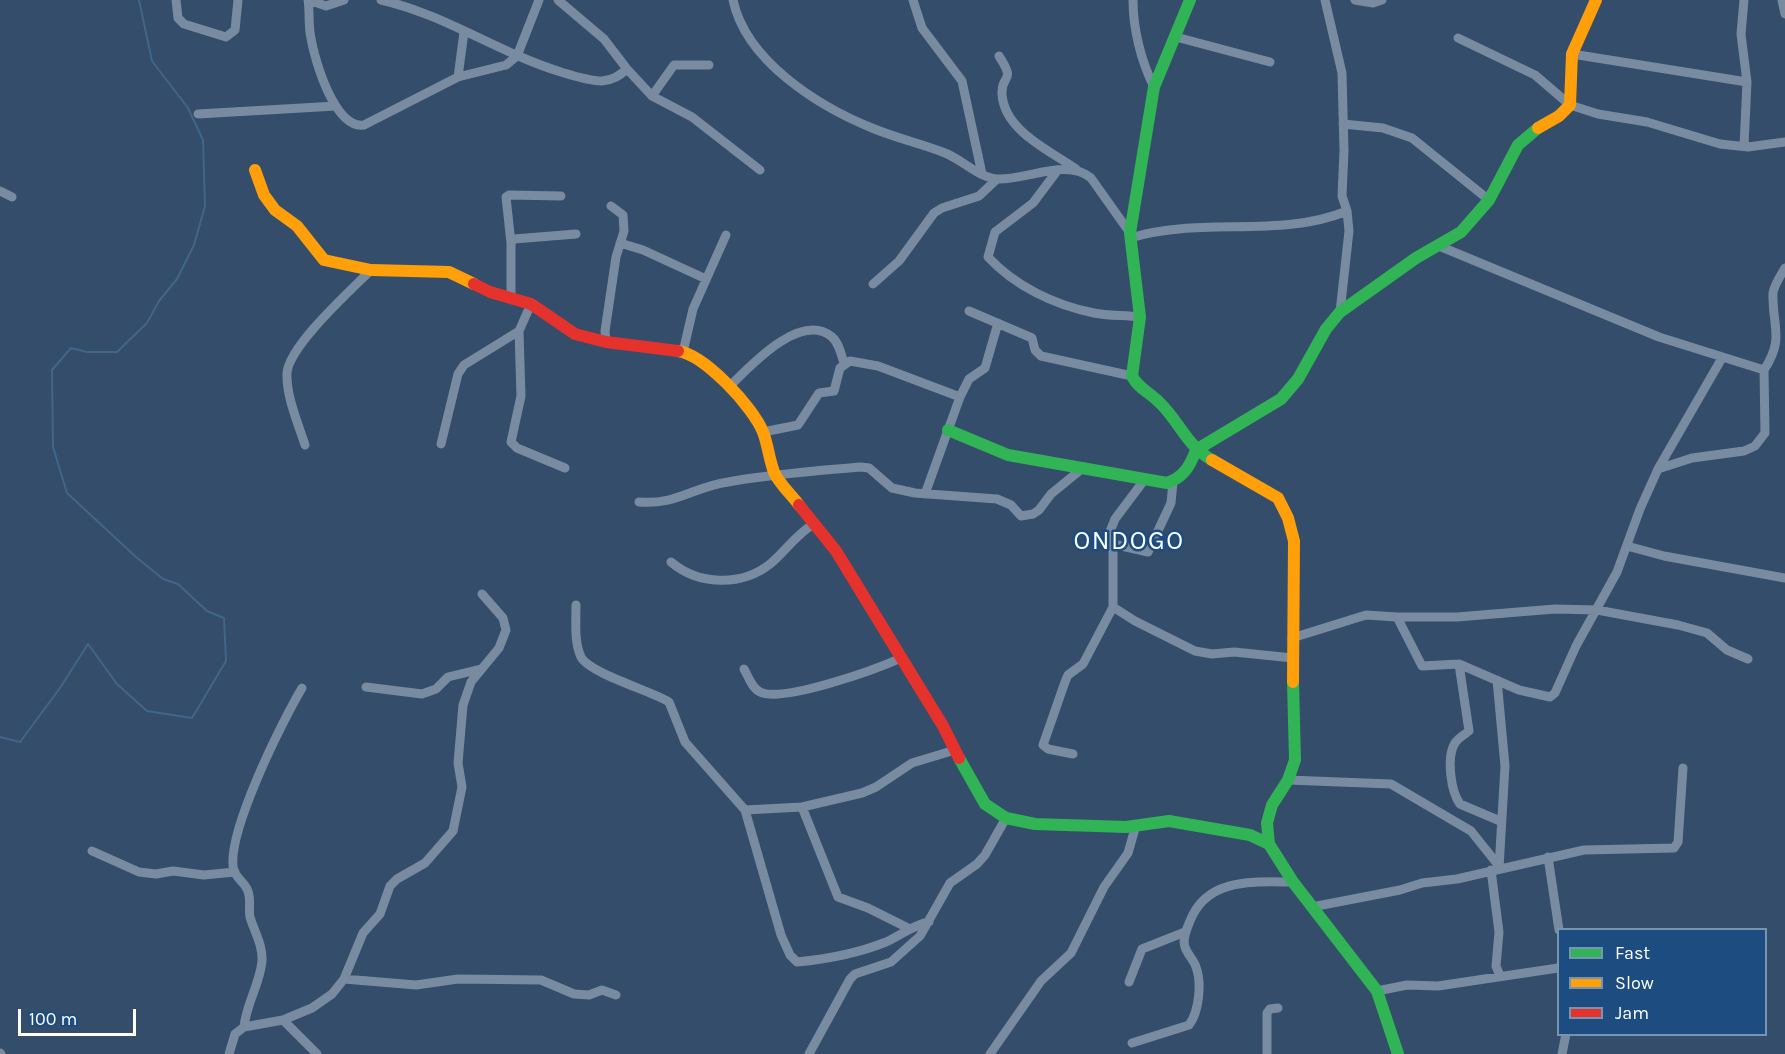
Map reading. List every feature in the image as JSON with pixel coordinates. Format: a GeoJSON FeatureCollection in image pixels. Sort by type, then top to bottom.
{"type":"FeatureCollection","features":[{"type":"Feature","properties":{"kind":"street"},"geometry":{"type":"LineString","coordinates":[[176,0],[178,18],[184,24],[226,38],[235,30],[238,0]]}},
{"type":"Feature","properties":{"kind":"street"},"geometry":{"type":"LineString","coordinates":[[344,0],[327,6],[308,0],[310,37],[323,80],[336,106],[347,120],[356,126],[458,77],[494,70],[506,65],[517,56],[539,0]]}},
{"type":"Feature","properties":{"kind":"street"},"geometry":{"type":"LineString","coordinates":[[381,0],[394,1],[432,16],[517,56],[577,77],[601,81],[616,78],[627,69]]}},
{"type":"Feature","properties":{"kind":"street"},"geometry":{"type":"LineString","coordinates":[[558,0],[604,39],[652,96],[692,117],[760,170]]}},
{"type":"Feature","properties":{"kind":"street"},"geometry":{"type":"LineString","coordinates":[[733,0],[741,27],[751,44],[766,60],[811,95],[842,115],[947,154],[982,174],[997,179],[1077,169]]}},
{"type":"Feature","properties":{"kind":"street"},"geometry":{"type":"LineString","coordinates":[[913,0],[922,28],[962,81],[982,174]]}},
{"type":"Feature","properties":{"kind":"street"},"geometry":{"type":"LineString","coordinates":[[1133,0],[1133,22],[1146,70],[1154,87]]}},
{"type":"Feature","properties":{"kind":"street"},"geometry":{"type":"LineString","coordinates":[[1190,0],[1154,87],[1130,235],[1140,316],[1132,376],[1136,384],[1158,402],[1196,450],[1278,498],[1288,518],[1294,541],[1292,638],[1295,760],[1288,780],[1272,805],[1267,823],[1269,844],[1311,907],[1377,991],[1398,1054]]}},
{"type":"Feature","properties":{"kind":"street"},"geometry":{"type":"LineString","coordinates":[[1326,0],[1342,73],[1342,196],[1347,212],[1347,254],[1340,312]]}},
{"type":"Feature","properties":{"kind":"street"},"geometry":{"type":"LineString","coordinates":[[1355,0],[1373,3],[1382,0]]}},
{"type":"Feature","properties":{"kind":"street"},"geometry":{"type":"LineString","coordinates":[[1570,105],[1572,54],[1596,0]]}},
{"type":"Feature","properties":{"kind":"street"},"geometry":{"type":"LineString","coordinates":[[1744,0],[1741,34],[1746,82],[1744,146]]}},
{"type":"Feature","properties":{"kind":"street"},"geometry":{"type":"LineString","coordinates":[[1782,0],[1785,14]]}},
{"type":"Feature","properties":{"kind":"street"},"geometry":{"type":"LineString","coordinates":[[458,77],[464,32]]}},
{"type":"Feature","properties":{"kind":"street"},"geometry":{"type":"LineString","coordinates":[[1176,37],[1270,62]]}},
{"type":"Feature","properties":{"kind":"street"},"geometry":{"type":"LineString","coordinates":[[1458,38],[1535,75],[1570,105],[1598,114],[1647,122],[1698,139],[1744,146],[1785,142]]}},
{"type":"Feature","properties":{"kind":"street"},"geometry":{"type":"LineString","coordinates":[[1572,54],[1746,82]]}},
{"type":"Feature","properties":{"kind":"street"},"geometry":{"type":"LineString","coordinates":[[999,56],[1009,76],[1002,94],[1009,114],[1021,131],[1091,178],[1130,235]]}},
{"type":"Feature","properties":{"kind":"street"},"geometry":{"type":"LineString","coordinates":[[652,96],[674,64],[710,65]]}},
{"type":"Feature","properties":{"kind":"street"},"geometry":{"type":"LineString","coordinates":[[1113,544],[1148,552],[1171,503],[1173,482],[1190,465],[1196,450],[1281,399],[1298,379],[1326,328],[1340,312],[1416,258],[1461,232],[1488,200],[1518,145],[1570,105]]}},
{"type":"Feature","properties":{"kind":"street"},"geometry":{"type":"LineString","coordinates":[[198,114],[336,106]]}},
{"type":"Feature","properties":{"kind":"street"},"geometry":{"type":"LineString","coordinates":[[1343,124],[1383,128],[1412,138],[1488,200]]}},
{"type":"Feature","properties":{"kind":"street"},"geometry":{"type":"LineString","coordinates":[[255,170],[264,195],[275,210],[297,226],[324,260],[371,270],[449,272],[490,292],[531,304],[574,334],[606,342],[683,352],[730,386],[749,407],[763,432],[775,474],[836,551],[901,658],[976,792],[985,804],[1006,818],[1035,824],[1095,828],[1156,821],[1190,824],[1250,835],[1269,844]]}},
{"type":"Feature","properties":{"kind":"street"},"geometry":{"type":"LineString","coordinates":[[1058,171],[1034,203],[994,232],[988,257],[1004,275],[1047,297],[1094,313],[1140,316]]}},
{"type":"Feature","properties":{"kind":"street"},"geometry":{"type":"LineString","coordinates":[[873,284],[899,261],[934,213],[942,208],[979,196],[997,179]]}},
{"type":"Feature","properties":{"kind":"street"},"geometry":{"type":"LineString","coordinates":[[0,191],[12,197]]}},
{"type":"Feature","properties":{"kind":"street"},"geometry":{"type":"LineString","coordinates":[[511,297],[511,243],[506,197],[509,195],[561,196]]}},
{"type":"Feature","properties":{"kind":"street"},"geometry":{"type":"LineString","coordinates":[[606,342],[605,331],[625,222],[619,210],[610,206]]}},
{"type":"Feature","properties":{"kind":"street"},"geometry":{"type":"LineString","coordinates":[[1130,235],[1181,227],[1307,223],[1347,212]]}},
{"type":"Feature","properties":{"kind":"street"},"geometry":{"type":"LineString","coordinates":[[511,243],[518,238],[576,234]]}},
{"type":"Feature","properties":{"kind":"street"},"geometry":{"type":"LineString","coordinates":[[683,352],[693,309],[726,235]]}},
{"type":"Feature","properties":{"kind":"street"},"geometry":{"type":"LineString","coordinates":[[620,243],[643,250],[706,279]]}},
{"type":"Feature","properties":{"kind":"street"},"geometry":{"type":"LineString","coordinates":[[1439,246],[1649,333],[1764,370]]}},
{"type":"Feature","properties":{"kind":"street"},"geometry":{"type":"LineString","coordinates":[[1658,469],[1692,458],[1744,451],[1755,446],[1765,433],[1764,370],[1776,351],[1778,324],[1773,291],[1785,268]]}},
{"type":"Feature","properties":{"kind":"street"},"geometry":{"type":"LineString","coordinates":[[304,446],[288,388],[287,373],[290,360],[300,345],[371,270]]}},
{"type":"Feature","properties":{"kind":"street"},"geometry":{"type":"LineString","coordinates":[[531,304],[519,331],[521,396],[512,442],[517,448],[565,468]]}},
{"type":"Feature","properties":{"kind":"street"},"geometry":{"type":"LineString","coordinates":[[969,311],[1032,338],[1035,350],[1041,356],[1132,376]]}},
{"type":"Feature","properties":{"kind":"street"},"geometry":{"type":"LineString","coordinates":[[925,494],[960,397],[969,380],[985,368],[998,322]]}},
{"type":"Feature","properties":{"kind":"street"},"geometry":{"type":"LineString","coordinates":[[730,386],[776,346],[801,330],[811,329],[831,337],[837,343],[844,363]]}},
{"type":"Feature","properties":{"kind":"street"},"geometry":{"type":"LineString","coordinates":[[441,444],[458,374],[464,365],[519,331]]}},
{"type":"Feature","properties":{"kind":"street"},"geometry":{"type":"LineString","coordinates":[[1397,617],[1402,621],[1422,666],[1459,664],[1519,690],[1550,697],[1555,693],[1571,654],[1598,610],[1658,469],[1722,358]]}},
{"type":"Feature","properties":{"kind":"street"},"geometry":{"type":"LineString","coordinates":[[763,432],[798,424],[819,393],[834,391],[840,368],[844,363],[858,361],[878,366],[960,397]]}},
{"type":"Feature","properties":{"kind":"street"},"geometry":{"type":"LineString","coordinates":[[948,430],[1008,455],[1173,482]]}},
{"type":"Feature","properties":{"kind":"street"},"geometry":{"type":"LineString","coordinates":[[639,502],[667,502],[727,482],[775,474],[861,467],[869,468],[892,488],[925,494],[997,500],[1011,505],[1021,516],[1026,516],[1040,510],[1051,494],[1084,467]]}},
{"type":"Feature","properties":{"kind":"street"},"geometry":{"type":"LineString","coordinates":[[1073,754],[1043,746],[1068,675],[1083,664],[1113,606],[1113,544],[1109,534],[1115,519],[1145,479]]}},
{"type":"Feature","properties":{"kind":"street"},"geometry":{"type":"LineString","coordinates":[[671,562],[696,578],[712,581],[744,578],[770,564],[800,531],[814,524]]}},
{"type":"Feature","properties":{"kind":"street"},"geometry":{"type":"LineString","coordinates":[[1627,546],[1664,556],[1785,578]]}},
{"type":"Feature","properties":{"kind":"street"},"geometry":{"type":"LineString","coordinates":[[229,1054],[235,1034],[244,1027],[283,1020],[322,1002],[344,979],[363,933],[380,914],[390,886],[397,879],[425,863],[456,826],[462,787],[458,764],[463,705],[471,682],[499,648],[507,630],[503,618],[482,594]]}},
{"type":"Feature","properties":{"kind":"street"},"geometry":{"type":"LineString","coordinates":[[576,605],[577,644],[582,660],[595,669],[669,702],[676,711],[685,742],[745,810],[781,935],[790,954],[797,962],[837,958],[865,950],[929,922]]}},
{"type":"Feature","properties":{"kind":"street"},"geometry":{"type":"LineString","coordinates":[[1113,606],[1135,621],[1195,651],[1293,658]]}},
{"type":"Feature","properties":{"kind":"street"},"geometry":{"type":"LineString","coordinates":[[1292,638],[1366,615],[1457,617],[1555,609],[1598,610],[1678,625],[1707,633],[1727,650],[1748,659]]}},
{"type":"Feature","properties":{"kind":"street"},"geometry":{"type":"LineString","coordinates":[[744,669],[754,688],[766,693],[786,692],[861,676],[901,658]]}},
{"type":"Feature","properties":{"kind":"street"},"geometry":{"type":"LineString","coordinates":[[1459,664],[1469,731],[1454,744],[1451,758],[1454,791],[1460,804],[1500,821]]}},
{"type":"Feature","properties":{"kind":"street"},"geometry":{"type":"LineString","coordinates":[[366,687],[422,694],[436,689],[448,677],[481,669]]}},
{"type":"Feature","properties":{"kind":"street"},"geometry":{"type":"LineString","coordinates":[[1497,680],[1504,766],[1496,868],[1499,932],[1496,966],[1500,976]]}},
{"type":"Feature","properties":{"kind":"street"},"geometry":{"type":"LineString","coordinates":[[244,1027],[246,1010],[262,959],[257,931],[250,916],[248,890],[235,872],[233,856],[239,828],[266,756],[302,688]]}},
{"type":"Feature","properties":{"kind":"street"},"geometry":{"type":"LineString","coordinates":[[745,810],[802,807],[862,794],[912,763],[954,750]]}},
{"type":"Feature","properties":{"kind":"street"},"geometry":{"type":"LineString","coordinates":[[1311,907],[1548,857],[1610,848],[1674,848],[1678,842],[1683,768]]}},
{"type":"Feature","properties":{"kind":"street"},"geometry":{"type":"LineString","coordinates":[[1288,780],[1391,784],[1471,831],[1496,868]]}},
{"type":"Feature","properties":{"kind":"street"},"geometry":{"type":"LineString","coordinates":[[802,807],[838,897],[868,908],[910,929]]}},
{"type":"Feature","properties":{"kind":"street"},"geometry":{"type":"LineString","coordinates":[[809,1054],[850,979],[855,974],[891,962],[920,936],[950,883],[981,859],[1006,818]]}},
{"type":"Feature","properties":{"kind":"street"},"geometry":{"type":"LineString","coordinates":[[990,1054],[1041,981],[1071,953],[1104,887],[1128,853],[1136,825]]}},
{"type":"Feature","properties":{"kind":"street"},"geometry":{"type":"LineString","coordinates":[[92,851],[139,872],[204,874],[235,872]]}},
{"type":"Feature","properties":{"kind":"street"},"geometry":{"type":"LineString","coordinates":[[1548,857],[1558,928]]}},
{"type":"Feature","properties":{"kind":"street"},"geometry":{"type":"LineString","coordinates":[[1132,1043],[1177,1030],[1189,1025],[1194,1018],[1198,1004],[1197,973],[1184,946],[1185,932],[1194,910],[1208,895],[1224,886],[1246,881],[1293,882]]}},
{"type":"Feature","properties":{"kind":"street"},"geometry":{"type":"LineString","coordinates":[[1129,982],[1142,949],[1185,932]]}},
{"type":"Feature","properties":{"kind":"street"},"geometry":{"type":"LineString","coordinates":[[1377,991],[1407,985],[1438,986],[1557,968]]}},
{"type":"Feature","properties":{"kind":"street"},"geometry":{"type":"LineString","coordinates":[[344,979],[416,985],[458,979],[541,980],[574,994],[589,995],[602,990],[616,995]]}},
{"type":"Feature","properties":{"kind":"street"},"geometry":{"type":"LineString","coordinates":[[1267,1054],[1267,1013],[1270,1009],[1278,1008]]}},
{"type":"Feature","properties":{"kind":"street"},"geometry":{"type":"LineString","coordinates":[[283,1020],[317,1054]]}},
{"type":"Feature","properties":{"kind":"street"},"geometry":{"type":"LineString","coordinates":[[1562,1054],[1566,1036]]}},
{"type":"Feature","properties":{"kind":"waterway"},"geometry":{"type":"LineString","coordinates":[[0,737],[20,742],[60,688],[88,644],[117,684],[147,711],[192,718],[226,661],[224,618],[207,611],[178,584],[163,579],[67,493],[53,447],[52,370],[71,348],[87,352],[117,352],[147,323],[159,301],[177,279],[194,245],[205,206],[203,140],[188,108],[152,61],[139,0]]}},
{"type":"Feature","properties":{"kind":"traffic: fast"},"geometry":{"type":"LineString","coordinates":[[1190,0],[1154,87],[1130,233],[1140,317],[1132,376],[1166,410],[1195,447],[1212,460]]}},
{"type":"Feature","properties":{"kind":"traffic: fast"},"geometry":{"type":"LineString","coordinates":[[948,430],[1008,455],[1167,483],[1173,481],[1186,470],[1196,450],[1281,399],[1298,379],[1326,329],[1340,312],[1416,258],[1461,232],[1489,200],[1518,145],[1538,128]]}},
{"type":"Feature","properties":{"kind":"traffic: fast"},"geometry":{"type":"LineString","coordinates":[[1293,682],[1295,760],[1288,780],[1272,805],[1267,823],[1269,844],[1293,882],[1377,991],[1398,1054]]}},
{"type":"Feature","properties":{"kind":"traffic: fast"},"geometry":{"type":"LineString","coordinates":[[959,758],[985,804],[1006,818],[1035,824],[1126,827],[1169,821],[1250,835],[1269,844]]}},
{"type":"Feature","properties":{"kind":"traffic: slow"},"geometry":{"type":"LineString","coordinates":[[1538,128],[1559,116],[1570,105],[1572,54],[1596,0]]}},
{"type":"Feature","properties":{"kind":"traffic: slow"},"geometry":{"type":"LineString","coordinates":[[255,170],[264,195],[275,210],[297,226],[324,260],[371,270],[449,272],[474,284]]}},
{"type":"Feature","properties":{"kind":"traffic: slow"},"geometry":{"type":"LineString","coordinates":[[678,351],[701,362],[739,396],[763,432],[776,476],[799,505]]}},
{"type":"Feature","properties":{"kind":"traffic: slow"},"geometry":{"type":"LineString","coordinates":[[1212,460],[1278,498],[1288,518],[1294,541],[1293,682]]}},
{"type":"Feature","properties":{"kind":"traffic: jam"},"geometry":{"type":"LineString","coordinates":[[474,284],[490,292],[531,304],[575,334],[606,342],[678,351]]}},
{"type":"Feature","properties":{"kind":"traffic: jam"},"geometry":{"type":"LineString","coordinates":[[799,505],[836,551],[943,726],[959,758]]}},
{"type":"Feature","properties":{"kind":"district","name":"ONDOGO"},"geometry":{"type":"Point","coordinates":[1129,542]}}]}
